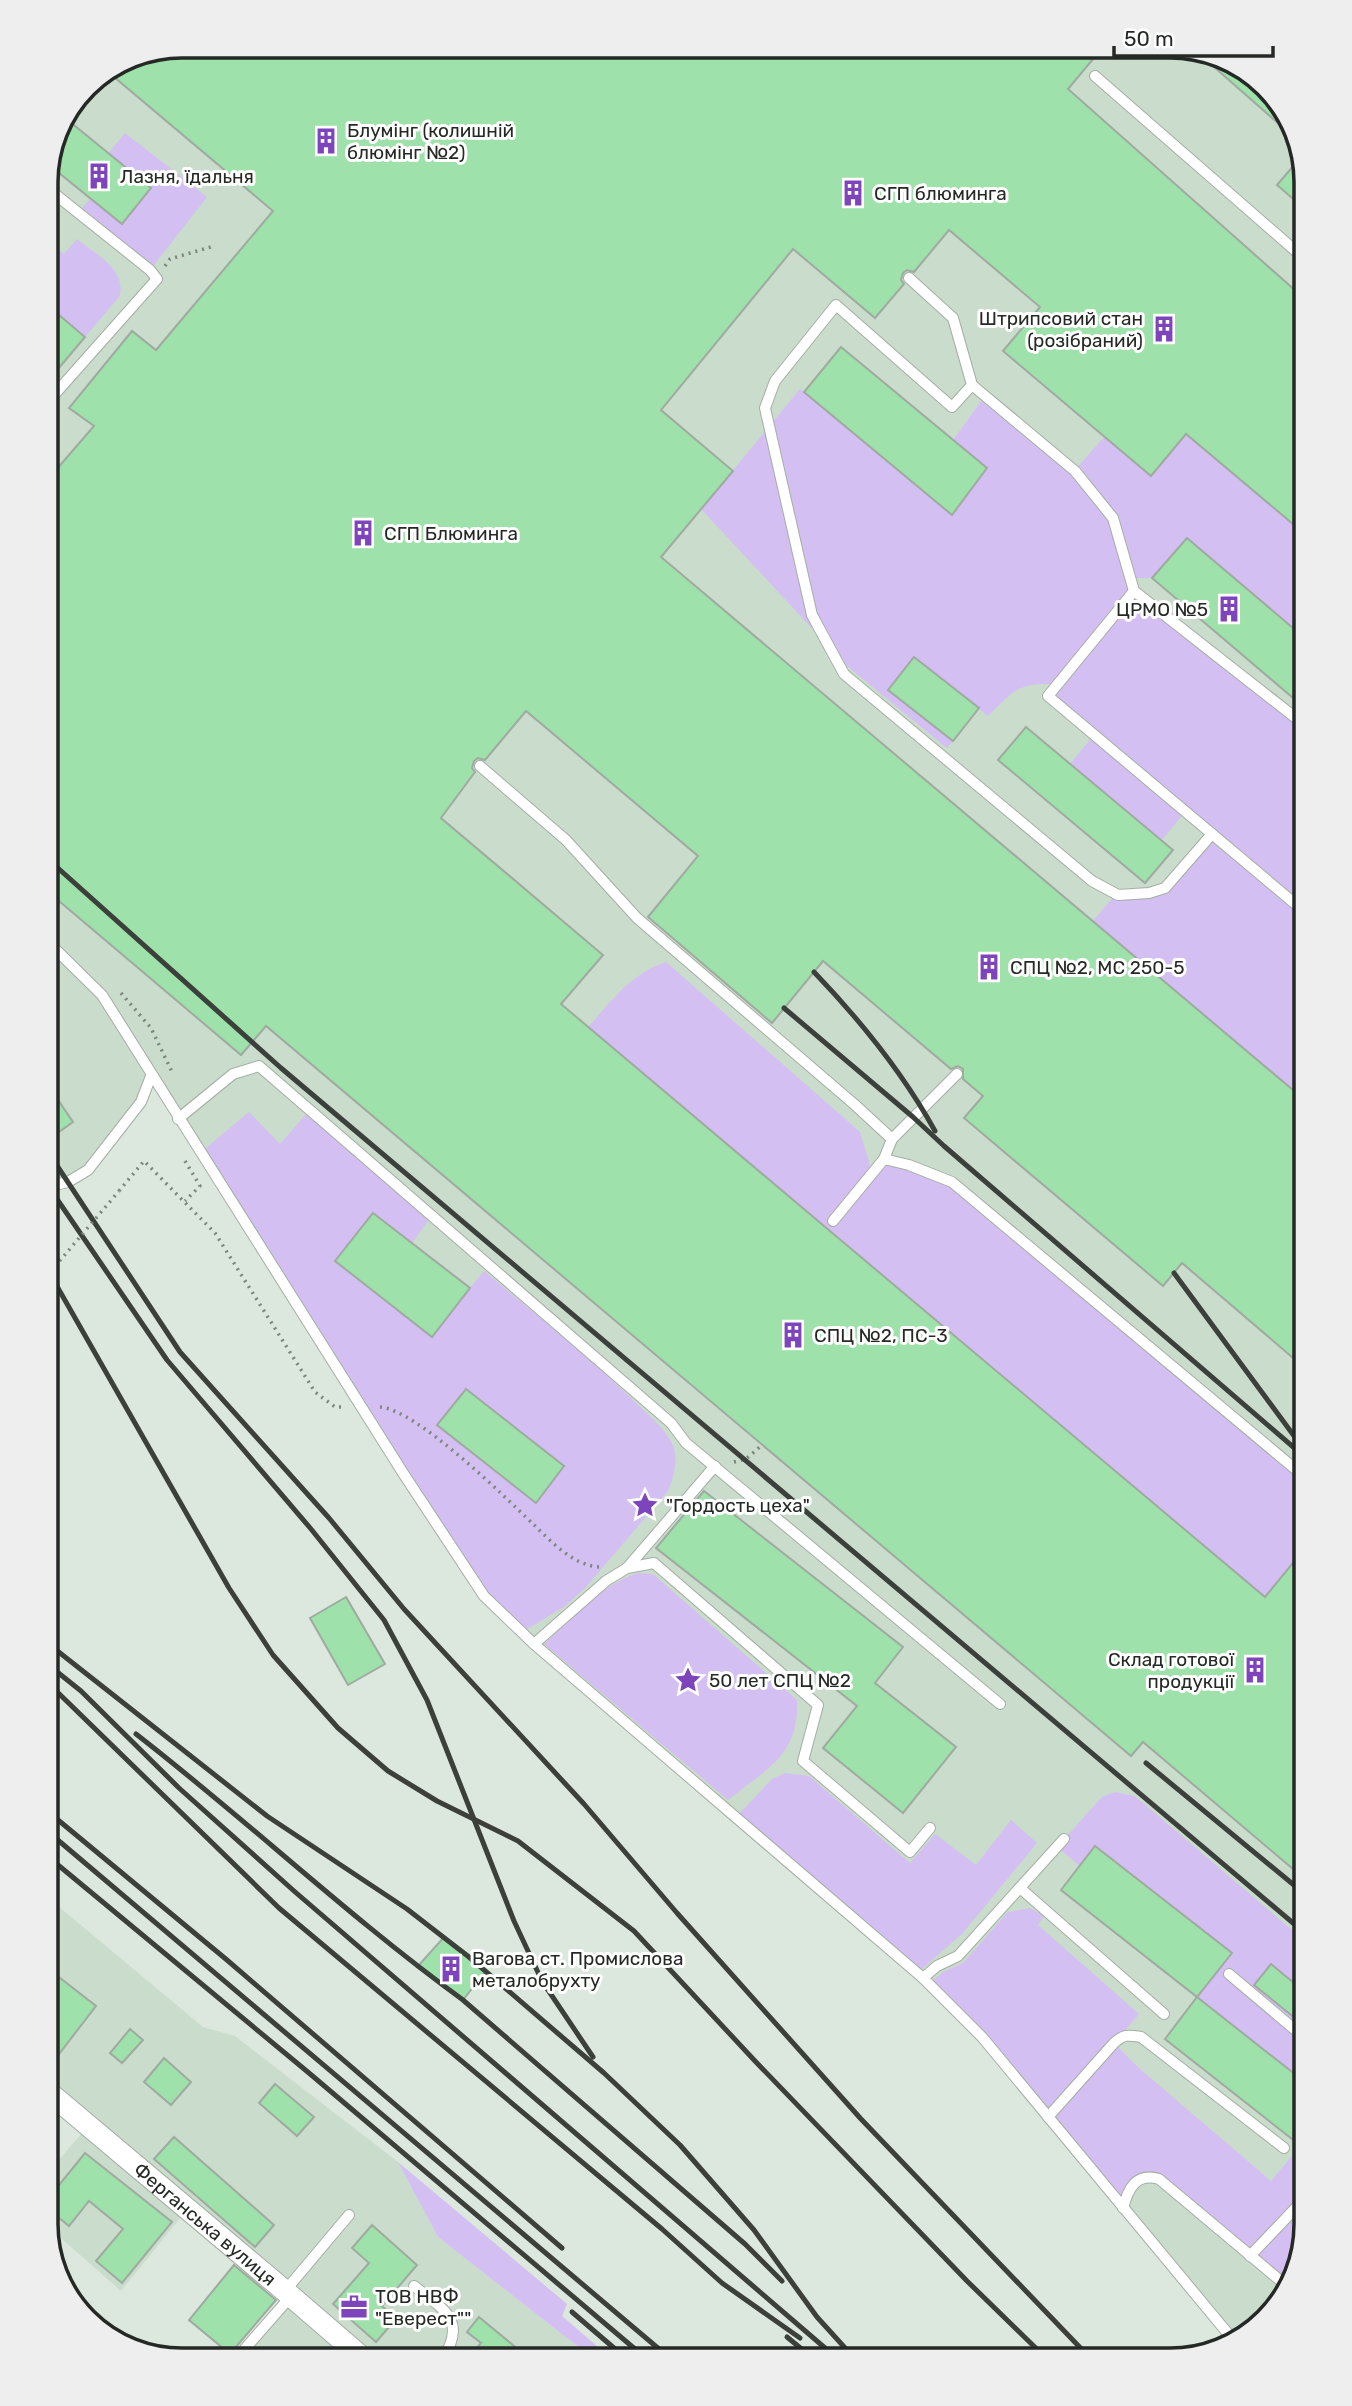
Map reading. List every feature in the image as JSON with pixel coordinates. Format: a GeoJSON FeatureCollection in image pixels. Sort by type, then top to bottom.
{"type":"FeatureCollection","features":[{"type":"Feature","properties":{"kind":"street","name":"Ферганська вулиця"},"geometry":{"type":"LineString","coordinates":[[58,2100],[351,2348]]}},
{"type":"Feature","properties":{"kind":"lane"},"geometry":{"type":"LineString","coordinates":[[1095,76],[1294,249]]}},
{"type":"Feature","properties":{"kind":"lane"},"geometry":{"type":"LineString","coordinates":[[58,197],[150,270],[157,279],[58,390]]}},
{"type":"Feature","properties":{"kind":"lane"},"geometry":{"type":"LineString","coordinates":[[909,278],[953,317],[972,386],[1075,471],[1113,518],[1134,591],[1294,716]]}},
{"type":"Feature","properties":{"kind":"lane"},"geometry":{"type":"LineString","coordinates":[[972,386],[952,407],[836,305],[775,381],[765,408],[813,615],[844,674],[1092,881],[1118,895],[1149,893],[1165,888],[1212,834]]}},
{"type":"Feature","properties":{"kind":"lane"},"geometry":{"type":"LineString","coordinates":[[1134,591],[1048,696],[1294,902]]}},
{"type":"Feature","properties":{"kind":"lane"},"geometry":{"type":"LineString","coordinates":[[480,766],[566,840],[637,918],[892,1139]]}},
{"type":"Feature","properties":{"kind":"lane"},"geometry":{"type":"LineString","coordinates":[[58,952],[102,995],[396,1462],[484,1596],[534,1644],[923,1978],[982,2036],[1228,2333]]}},
{"type":"Feature","properties":{"kind":"lane"},"geometry":{"type":"LineString","coordinates":[[178,1119],[233,1073],[259,1066],[671,1423],[686,1443],[1000,1704]]}},
{"type":"Feature","properties":{"kind":"lane"},"geometry":{"type":"LineString","coordinates":[[833,1222],[884,1159],[892,1139],[957,1074]]}},
{"type":"Feature","properties":{"kind":"lane"},"geometry":{"type":"LineString","coordinates":[[58,1184],[68,1182],[88,1170],[141,1102],[151,1076]]}},
{"type":"Feature","properties":{"kind":"lane"},"geometry":{"type":"LineString","coordinates":[[884,1159],[952,1182],[1294,1467]]}},
{"type":"Feature","properties":{"kind":"lane"},"geometry":{"type":"LineString","coordinates":[[534,1644],[606,1581],[627,1568],[715,1466]]}},
{"type":"Feature","properties":{"kind":"lane"},"geometry":{"type":"LineString","coordinates":[[627,1568],[654,1563],[818,1705],[803,1761],[910,1852],[930,1828]]}},
{"type":"Feature","properties":{"kind":"lane"},"geometry":{"type":"LineString","coordinates":[[923,1978],[937,1966],[958,1956],[1065,1839]]}},
{"type":"Feature","properties":{"kind":"lane"},"geometry":{"type":"LineString","coordinates":[[1020,1888],[1164,2014]]}},
{"type":"Feature","properties":{"kind":"lane"},"geometry":{"type":"LineString","coordinates":[[1229,1974],[1294,2028]]}},
{"type":"Feature","properties":{"kind":"lane"},"geometry":{"type":"LineString","coordinates":[[1048,2117],[1114,2043],[1123,2035],[1128,2035],[1141,2037],[1284,2148]]}},
{"type":"Feature","properties":{"kind":"lane"},"geometry":{"type":"LineString","coordinates":[[1123,2208],[1130,2188],[1136,2182],[1150,2176],[1158,2179],[1281,2281]]}},
{"type":"Feature","properties":{"kind":"lane"},"geometry":{"type":"LineString","coordinates":[[1250,2256],[1294,2210]]}},
{"type":"Feature","properties":{"kind":"lane"},"geometry":{"type":"LineString","coordinates":[[246,2348],[285,2303],[285,2291],[349,2215]]}},
{"type":"Feature","properties":{"kind":"lane"},"geometry":{"type":"LineString","coordinates":[[414,2286],[449,2313],[454,2324],[450,2348]]}},
{"type":"Feature","properties":{"kind":"path"},"geometry":{"type":"LineString","coordinates":[[157,279],[170,259],[214,246]]}},
{"type":"Feature","properties":{"kind":"path"},"geometry":{"type":"LineString","coordinates":[[58,1263],[144,1161]]}},
{"type":"Feature","properties":{"kind":"path"},"geometry":{"type":"LineString","coordinates":[[715,1466],[746,1459],[762,1445]]}},
{"type":"Feature","properties":{"kind":"shaded area"},"geometry":{"type":"Polygon","coordinates":[[[173,58],[1179,58],[1210,64],[1252,88],[1273,113],[1288,142],[1294,181],[1294,2225],[1285,2272],[1269,2300],[1258,2312],[1228,2333],[980,2034],[534,1644],[151,1077],[141,1102],[88,1170],[58,1182],[58,173],[67,134],[83,106],[100,88],[134,67],[173,58]]]}},
{"type":"Feature","properties":{"kind":"shaded area"},"geometry":{"type":"Polygon","coordinates":[[[125,133],[207,197],[150,270],[78,213],[90,199],[122,224],[151,188],[108,154],[125,133]]]}},
{"type":"Feature","properties":{"kind":"shaded area"},"geometry":{"type":"Polygon","coordinates":[[[77,239],[108,264],[119,279],[121,287],[119,297],[85,337],[58,314],[58,249],[64,254],[77,239]]]}},
{"type":"Feature","properties":{"kind":"shaded area"},"geometry":{"type":"Polygon","coordinates":[[[800,389],[952,515],[986,468],[953,440],[985,396],[1075,470],[1105,436],[1152,475],[1186,434],[1294,525],[1294,629],[1187,538],[1152,578],[1131,578],[1134,591],[1294,724],[1294,1091],[1093,921],[1116,894],[1165,888],[1212,834],[1185,812],[1161,841],[1070,764],[1094,735],[1048,696],[1057,684],[1034,685],[1018,690],[988,716],[914,657],[888,690],[953,741],[947,748],[847,666],[701,509],[800,389]]]}},
{"type":"Feature","properties":{"kind":"shaded area"},"geometry":{"type":"Polygon","coordinates":[[[666,962],[860,1132],[869,1161],[869,1174],[884,1159],[952,1182],[1294,1468],[1294,1562],[1265,1597],[588,1027],[632,981],[666,962]]]}},
{"type":"Feature","properties":{"kind":"shaded area"},"geometry":{"type":"Polygon","coordinates":[[[249,1112],[280,1144],[307,1113],[430,1218],[412,1243],[373,1213],[336,1261],[470,1288],[484,1271],[614,1382],[659,1425],[672,1443],[675,1467],[668,1491],[586,1587],[564,1607],[522,1632],[484,1596],[200,1153],[249,1112]]]}},
{"type":"Feature","properties":{"kind":"shaded area"},"geometry":{"type":"Polygon","coordinates":[[[638,1573],[653,1574],[797,1700],[793,1735],[786,1748],[767,1770],[728,1800],[544,1644],[600,1594],[638,1573]]]}},
{"type":"Feature","properties":{"kind":"shaded area"},"geometry":{"type":"Polygon","coordinates":[[[785,1773],[809,1776],[910,1863],[935,1834],[976,1865],[1011,1820],[1037,1843],[962,1934],[917,1973],[736,1817],[772,1779],[785,1773]]]}},
{"type":"Feature","properties":{"kind":"shaded area"},"geometry":{"type":"Polygon","coordinates":[[[1115,1792],[1135,1796],[1294,1932],[1294,2074],[1197,1997],[1231,1953],[1080,1866],[1057,1847],[1102,1797],[1115,1792]]]}},
{"type":"Feature","properties":{"kind":"shaded area"},"geometry":{"type":"Polygon","coordinates":[[[58,1906],[203,2027],[235,2036],[398,2162],[438,2237],[580,2348],[238,2348],[281,2299],[181,2217],[121,2291],[59,2236],[58,2161],[81,2134],[58,2114],[58,1906]]]}},
{"type":"Feature","properties":{"kind":"shaded area"},"geometry":{"type":"Polygon","coordinates":[[[1030,1908],[1044,1916],[1038,1925],[1139,2014],[1114,2043],[1140,2069],[1271,2181],[1294,2153],[1293,2241],[1281,2281],[1159,2179],[1142,2179],[1123,2208],[1048,2117],[929,1984],[943,1972],[963,1963],[1008,1912],[1030,1908]]]}},
{"type":"Feature","properties":{"kind":"shaded area"},"geometry":{"type":"Polygon","coordinates":[[[398,2162],[567,2304],[562,2316],[599,2348],[580,2348],[438,2237],[398,2162]]]}},
{"type":"Feature","properties":{"kind":"building"},"geometry":{"type":"Polygon","coordinates":[[[173,58],[1094,58],[1068,89],[1294,289],[1294,525],[1186,434],[1151,476],[1003,351],[1040,307],[949,230],[914,272],[907,270],[903,273],[901,280],[904,284],[875,318],[793,249],[661,410],[733,471],[661,557],[1294,1091],[1294,1359],[1182,1263],[1163,1286],[964,1118],[983,1096],[963,1079],[963,1069],[958,1066],[951,1069],[823,961],[772,1023],[648,917],[698,856],[526,711],[485,760],[478,758],[474,761],[472,768],[475,772],[441,818],[603,955],[561,1004],[1265,1597],[1294,1562],[1294,1870],[1143,1742],[1131,1756],[266,1026],[241,1055],[58,900],[58,468],[94,426],[69,408],[132,331],[156,350],[273,211],[115,77],[142,64],[173,58]]]}},
{"type":"Feature","properties":{"kind":"building"},"geometry":{"type":"Polygon","coordinates":[[[1211,65],[1252,88],[1264,100],[1280,124],[1211,65]]]}},
{"type":"Feature","properties":{"kind":"building","name":"Лазня, їдальня"},"geometry":{"type":"Polygon","coordinates":[[[73,124],[151,188],[122,224],[58,172],[62,149],[73,124]]]}},
{"type":"Feature","properties":{"kind":"building"},"geometry":{"type":"Polygon","coordinates":[[[1293,166],[1294,200],[1277,185],[1293,166]]]}},
{"type":"Feature","properties":{"kind":"building"},"geometry":{"type":"Polygon","coordinates":[[[58,314],[85,337],[58,369],[58,314]]]}},
{"type":"Feature","properties":{"kind":"building"},"geometry":{"type":"Polygon","coordinates":[[[841,347],[987,468],[952,515],[804,392],[841,347]]]}},
{"type":"Feature","properties":{"kind":"building","name":"ЦРМО №5"},"geometry":{"type":"Polygon","coordinates":[[[1187,538],[1294,629],[1294,699],[1152,578],[1187,538]]]}},
{"type":"Feature","properties":{"kind":"building"},"geometry":{"type":"Polygon","coordinates":[[[914,657],[979,708],[953,741],[888,690],[914,657]]]}},
{"type":"Feature","properties":{"kind":"building"},"geometry":{"type":"Polygon","coordinates":[[[1026,727],[1173,850],[1145,883],[998,760],[1026,727]]]}},
{"type":"Feature","properties":{"kind":"building"},"geometry":{"type":"Polygon","coordinates":[[[58,1100],[73,1122],[58,1133],[58,1100]]]}},
{"type":"Feature","properties":{"kind":"building"},"geometry":{"type":"Polygon","coordinates":[[[373,1213],[470,1288],[432,1337],[335,1261],[373,1213]]]}},
{"type":"Feature","properties":{"kind":"building"},"geometry":{"type":"Polygon","coordinates":[[[466,1389],[564,1466],[536,1503],[437,1425],[466,1389]]]}},
{"type":"Feature","properties":{"kind":"building"},"geometry":{"type":"Polygon","coordinates":[[[704,1491],[903,1647],[875,1683],[956,1747],[903,1813],[823,1748],[857,1706],[656,1548],[704,1491]]]}},
{"type":"Feature","properties":{"kind":"building"},"geometry":{"type":"Polygon","coordinates":[[[346,1597],[385,1664],[348,1685],[310,1618],[346,1597]]]}},
{"type":"Feature","properties":{"kind":"building"},"geometry":{"type":"Polygon","coordinates":[[[1095,1846],[1232,1953],[1197,1997],[1061,1890],[1095,1846]]]}},
{"type":"Feature","properties":{"kind":"building","name":"Вагова ст. Промислова металобрухту"},"geometry":{"type":"Polygon","coordinates":[[[444,1937],[486,1971],[463,2000],[417,1967],[444,1937]]]}},
{"type":"Feature","properties":{"kind":"building"},"geometry":{"type":"Polygon","coordinates":[[[1271,1964],[1294,1983],[1294,2017],[1254,1985],[1271,1964]]]}},
{"type":"Feature","properties":{"kind":"building"},"geometry":{"type":"Polygon","coordinates":[[[58,1976],[96,2006],[58,2055],[58,1976]]]}},
{"type":"Feature","properties":{"kind":"building"},"geometry":{"type":"Polygon","coordinates":[[[1197,1997],[1294,2074],[1294,2141],[1165,2039],[1197,1997]]]}},
{"type":"Feature","properties":{"kind":"building"},"geometry":{"type":"Polygon","coordinates":[[[130,2029],[143,2040],[122,2063],[110,2053],[130,2029]]]}},
{"type":"Feature","properties":{"kind":"building"},"geometry":{"type":"Polygon","coordinates":[[[164,2058],[191,2082],[171,2105],[144,2082],[164,2058]]]}},
{"type":"Feature","properties":{"kind":"building"},"geometry":{"type":"Polygon","coordinates":[[[275,2084],[314,2117],[297,2136],[259,2103],[275,2084]]]}},
{"type":"Feature","properties":{"kind":"building"},"geometry":{"type":"Polygon","coordinates":[[[174,2137],[274,2225],[255,2247],[154,2159],[174,2137]]]}},
{"type":"Feature","properties":{"kind":"building"},"geometry":{"type":"Polygon","coordinates":[[[85,2153],[172,2222],[122,2283],[96,2261],[123,2229],[89,2201],[69,2226],[58,2217],[58,2186],[85,2153]]]}},
{"type":"Feature","properties":{"kind":"building"},"geometry":{"type":"Polygon","coordinates":[[[372,2225],[417,2265],[382,2306],[396,2319],[376,2342],[333,2304],[369,2263],[352,2248],[372,2225]]]}},
{"type":"Feature","properties":{"kind":"building"},"geometry":{"type":"Polygon","coordinates":[[[234,2265],[276,2300],[235,2348],[223,2348],[189,2320],[234,2265]]]}},
{"type":"Feature","properties":{"kind":"building"},"geometry":{"type":"Polygon","coordinates":[[[479,2317],[516,2348],[477,2348],[481,2343],[467,2332],[479,2317]]]}},
{"type":"Feature","properties":{"kind":"railway"},"geometry":{"type":"LineString","coordinates":[[58,868],[281,1068],[1294,1924]]}},
{"type":"Feature","properties":{"kind":"railway"},"geometry":{"type":"LineString","coordinates":[[814,972],[880,1048],[935,1131]]}},
{"type":"Feature","properties":{"kind":"railway"},"geometry":{"type":"LineString","coordinates":[[784,1008],[1294,1448]]}},
{"type":"Feature","properties":{"kind":"railway"},"geometry":{"type":"LineString","coordinates":[[58,1167],[180,1352],[329,1518],[404,1609],[584,1804],[677,1913],[861,2119],[1080,2348]]}},
{"type":"Feature","properties":{"kind":"railway"},"geometry":{"type":"LineString","coordinates":[[58,1201],[167,1360],[311,1529],[384,1620],[427,1700],[514,1921],[542,1981],[593,2057]]}},
{"type":"Feature","properties":{"kind":"railway"},"geometry":{"type":"LineString","coordinates":[[1174,1273],[1294,1436]]}},
{"type":"Feature","properties":{"kind":"railway"},"geometry":{"type":"LineString","coordinates":[[58,1288],[229,1588],[273,1655],[338,1728],[388,1771],[437,1801],[518,1841],[634,1931],[755,2061],[967,2281],[1036,2348]]}},
{"type":"Feature","properties":{"kind":"railway"},"geometry":{"type":"LineString","coordinates":[[58,1651],[267,1816],[407,1909],[469,1957],[604,2073],[680,2145],[754,2230],[817,2317],[845,2348]]}},
{"type":"Feature","properties":{"kind":"railway"},"geometry":{"type":"LineString","coordinates":[[58,1673],[81,1691],[179,1788],[294,1891],[825,2348]]}},
{"type":"Feature","properties":{"kind":"railway"},"geometry":{"type":"LineString","coordinates":[[58,1693],[279,1908],[662,2229],[722,2283],[800,2338]]}},
{"type":"Feature","properties":{"kind":"railway"},"geometry":{"type":"LineString","coordinates":[[136,1734],[379,1936],[463,2000],[745,2244],[782,2281]]}},
{"type":"Feature","properties":{"kind":"railway"},"geometry":{"type":"LineString","coordinates":[[1146,1763],[1294,1885]]}},
{"type":"Feature","properties":{"kind":"railway"},"geometry":{"type":"LineString","coordinates":[[58,1820],[227,1960],[562,2248]]}},
{"type":"Feature","properties":{"kind":"railway"},"geometry":{"type":"LineString","coordinates":[[58,1840],[658,2348]]}},
{"type":"Feature","properties":{"kind":"railway"},"geometry":{"type":"LineString","coordinates":[[58,1865],[634,2348]]}},
{"type":"Feature","properties":{"kind":"railway"},"geometry":{"type":"LineString","coordinates":[[572,2312],[614,2348]]}},
{"type":"Feature","properties":{"kind":"railway"},"geometry":{"type":"LineString","coordinates":[[787,2337],[800,2348]]}},
{"type":"Feature","properties":{"kind":"place","name":"Блумінг (колишній блюмінг №2)"},"geometry":{"type":"Point","coordinates":[326,141]}},
{"type":"Feature","properties":{"kind":"place","name":"Лазня, їдальня"},"geometry":{"type":"Point","coordinates":[99,176]}},
{"type":"Feature","properties":{"kind":"place","name":"СГП блюминга"},"geometry":{"type":"Point","coordinates":[853,193]}},
{"type":"Feature","properties":{"kind":"place","name":"Штрипсовий стан (розібраний)"},"geometry":{"type":"Point","coordinates":[1164,329]}},
{"type":"Feature","properties":{"kind":"place","name":"СГП Блюминга"},"geometry":{"type":"Point","coordinates":[363,533]}},
{"type":"Feature","properties":{"kind":"place","name":"ЦРМО №5"},"geometry":{"type":"Point","coordinates":[1229,609]}},
{"type":"Feature","properties":{"kind":"place","name":"СПЦ №2, МС 250-5"},"geometry":{"type":"Point","coordinates":[989,967]}},
{"type":"Feature","properties":{"kind":"place","name":"СПЦ №2, ПС-3"},"geometry":{"type":"Point","coordinates":[793,1335]}},
{"type":"Feature","properties":{"kind":"place","name":"\"Гордость цеха\""},"geometry":{"type":"Point","coordinates":[645,1505]}},
{"type":"Feature","properties":{"kind":"place","name":"Склад готової продукції"},"geometry":{"type":"Point","coordinates":[1255,1670]}},
{"type":"Feature","properties":{"kind":"place","name":"50 лет СПЦ №2"},"geometry":{"type":"Point","coordinates":[688,1680]}},
{"type":"Feature","properties":{"kind":"place","name":"Вагова ст. Промислова металобрухту"},"geometry":{"type":"Point","coordinates":[451,1969]}},
{"type":"Feature","properties":{"kind":"place","name":"ТОВ НВФ \"Еверест\"\""},"geometry":{"type":"Point","coordinates":[354,2307]}}]}
